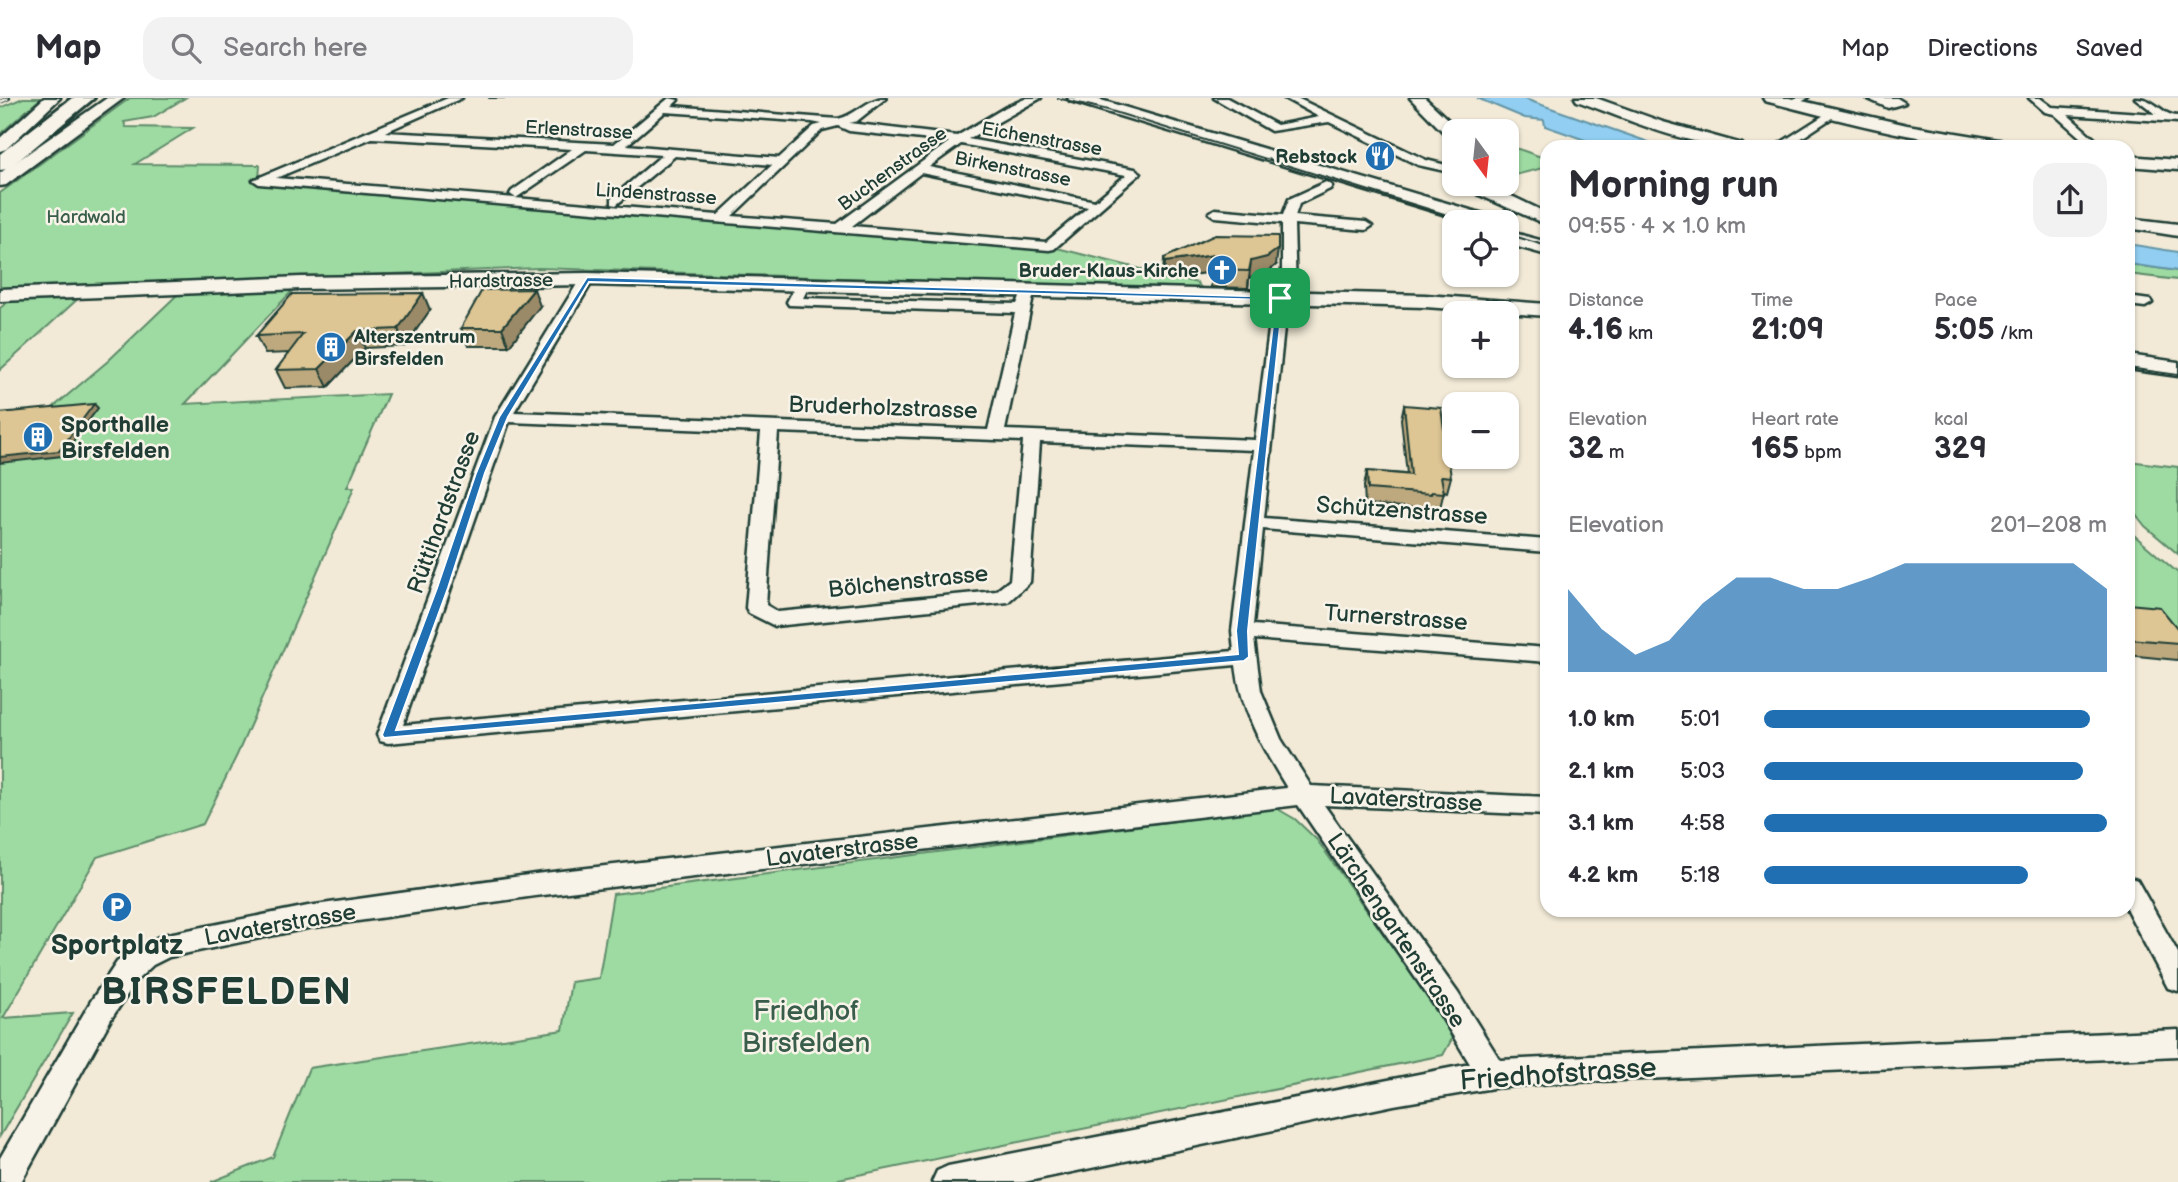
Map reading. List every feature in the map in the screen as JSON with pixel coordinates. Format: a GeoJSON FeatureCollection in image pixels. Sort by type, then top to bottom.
{"type":"FeatureCollection","features":[{"type":"Feature","properties":{"kind":"highway"},"geometry":{"type":"LineString","coordinates":[[0,164],[84,98]]}},
{"type":"Feature","properties":{"kind":"main road"},"geometry":{"type":"LineString","coordinates":[[1047,98],[1104,112],[1442,216]]}},
{"type":"Feature","properties":{"kind":"main road"},"geometry":{"type":"LineString","coordinates":[[1076,98],[1450,210]]}},
{"type":"Feature","properties":{"kind":"main road"},"geometry":{"type":"LineString","coordinates":[[1519,232],[1540,238]]}},
{"type":"Feature","properties":{"kind":"main road"},"geometry":{"type":"LineString","coordinates":[[1519,241],[1540,247]]}},
{"type":"Feature","properties":{"kind":"main road"},"geometry":{"type":"LineString","coordinates":[[2135,363],[2178,369]]}},
{"type":"Feature","properties":{"kind":"main road"},"geometry":{"type":"LineString","coordinates":[[2135,379],[2178,385]]}},
{"type":"Feature","properties":{"kind":"street"},"geometry":{"type":"LineString","coordinates":[[0,146],[53,98]]}},
{"type":"Feature","properties":{"kind":"street"},"geometry":{"type":"LineString","coordinates":[[0,181],[117,98]]}},
{"type":"Feature","properties":{"kind":"street"},"geometry":{"type":"LineString","coordinates":[[374,135],[457,98]]}},
{"type":"Feature","properties":{"kind":"street"},"geometry":{"type":"LineString","coordinates":[[617,148],[674,98]]}},
{"type":"Feature","properties":{"kind":"street"},"geometry":{"type":"LineString","coordinates":[[722,218],[818,128],[853,119],[881,98]]}},
{"type":"Feature","properties":{"kind":"street","name":"Buchenstrasse"},"geometry":{"type":"LineString","coordinates":[[842,227],[959,141],[1006,110],[1036,98]]}},
{"type":"Feature","properties":{"kind":"street"},"geometry":{"type":"LineString","coordinates":[[1219,98],[1275,129],[1331,118]]}},
{"type":"Feature","properties":{"kind":"street"},"geometry":{"type":"LineString","coordinates":[[1289,98],[1422,163],[1442,167]]}},
{"type":"Feature","properties":{"kind":"street"},"geometry":{"type":"LineString","coordinates":[[1417,98],[1442,122]]}},
{"type":"Feature","properties":{"kind":"street"},"geometry":{"type":"LineString","coordinates":[[1582,98],[1714,140]]}},
{"type":"Feature","properties":{"kind":"street"},"geometry":{"type":"LineString","coordinates":[[1770,98],[1796,101],[1833,114],[1973,140]]}},
{"type":"Feature","properties":{"kind":"street"},"geometry":{"type":"LineString","coordinates":[[2034,98],[2049,110],[2175,121]]}},
{"type":"Feature","properties":{"kind":"street"},"geometry":{"type":"LineString","coordinates":[[2140,98],[2175,121]]}},
{"type":"Feature","properties":{"kind":"street","name":"Eichenstrasse"},"geometry":{"type":"LineString","coordinates":[[664,109],[840,123],[849,128],[959,141],[1135,173],[1049,246]]}},
{"type":"Feature","properties":{"kind":"street"},"geometry":{"type":"LineString","coordinates":[[2057,111],[2090,140]]}},
{"type":"Feature","properties":{"kind":"street"},"geometry":{"type":"LineString","coordinates":[[1791,140],[1833,114]]}},
{"type":"Feature","properties":{"kind":"street","name":"Erlenstrasse"},"geometry":{"type":"LineString","coordinates":[[374,135],[617,148],[783,162]]}},
{"type":"Feature","properties":{"kind":"street","name":"Lindenstrasse"},"geometry":{"type":"LineString","coordinates":[[374,135],[259,180],[1049,246]]}},
{"type":"Feature","properties":{"kind":"street"},"geometry":{"type":"LineString","coordinates":[[516,194],[584,146]]}},
{"type":"Feature","properties":{"kind":"street"},"geometry":{"type":"LineString","coordinates":[[615,201],[673,152]]}},
{"type":"Feature","properties":{"kind":"street"},"geometry":{"type":"LineString","coordinates":[[2135,162],[2178,165]]}},
{"type":"Feature","properties":{"kind":"street","name":"Birkenstrasse"},"geometry":{"type":"LineString","coordinates":[[921,169],[1098,205]]}},
{"type":"Feature","properties":{"kind":"street"},"geometry":{"type":"LineString","coordinates":[[1288,219],[1293,202],[1326,186]]}},
{"type":"Feature","properties":{"kind":"street"},"geometry":{"type":"LineString","coordinates":[[1496,196],[1540,217]]}},
{"type":"Feature","properties":{"kind":"street"},"geometry":{"type":"LineString","coordinates":[[1215,214],[1366,226]]}},
{"type":"Feature","properties":{"kind":"street","name":"Lärchengartenstrasse"},"geometry":{"type":"LineString","coordinates":[[1288,219],[1289,292],[1280,298],[1261,445],[1242,631],[1250,691],[1270,741],[1304,795],[1448,1002],[1493,1074]]}},
{"type":"Feature","properties":{"kind":"street"},"geometry":{"type":"LineString","coordinates":[[2135,224],[2178,230]]}},
{"type":"Feature","properties":{"kind":"street","name":"Hardstrasse"},"geometry":{"type":"LineString","coordinates":[[0,295],[301,283],[587,279],[803,284],[1025,300],[1280,298],[1425,301],[1540,309]]}},
{"type":"Feature","properties":{"kind":"street","name":"Rüttihardstrasse"},"geometry":{"type":"LineString","coordinates":[[587,279],[503,417],[388,735],[1244,657]]}},
{"type":"Feature","properties":{"kind":"street"},"geometry":{"type":"LineString","coordinates":[[996,434],[1025,300]]}},
{"type":"Feature","properties":{"kind":"street"},"geometry":{"type":"LineString","coordinates":[[2135,302],[2144,303]]}},
{"type":"Feature","properties":{"kind":"street","name":"Bruderholzstrasse"},"geometry":{"type":"LineString","coordinates":[[503,417],[1261,445]]}},
{"type":"Feature","properties":{"kind":"street","name":"Bölchenstrasse"},"geometry":{"type":"LineString","coordinates":[[770,426],[756,608],[775,619],[1001,597],[1020,582],[1032,435]]}},
{"type":"Feature","properties":{"kind":"street","name":"Schützenstrasse"},"geometry":{"type":"LineString","coordinates":[[1254,523],[1540,545]]}},
{"type":"Feature","properties":{"kind":"street","name":"Turnerstrasse"},"geometry":{"type":"LineString","coordinates":[[1242,631],[1540,654]]}},
{"type":"Feature","properties":{"kind":"street","name":"Lavaterstrasse"},"geometry":{"type":"LineString","coordinates":[[4,1182],[127,971],[144,957],[163,947],[182,942],[308,916],[616,875],[1304,795],[1540,806]]}},
{"type":"Feature","properties":{"kind":"street"},"geometry":{"type":"LineString","coordinates":[[2135,901],[2178,979]]}},
{"type":"Feature","properties":{"kind":"street","name":"Friedhofstrasse"},"geometry":{"type":"LineString","coordinates":[[948,1182],[1168,1135],[1493,1074],[1552,1069],[2178,1043]]}},
{"type":"Feature","properties":{"kind":"green space"},"geometry":{"type":"Polygon","coordinates":[[[23,98],[41,98],[0,134],[0,108],[23,98]]]}},
{"type":"Feature","properties":{"kind":"green space","name":"Hardwald"},"geometry":{"type":"Polygon","coordinates":[[[130,98],[185,98],[153,117],[124,122],[126,127],[193,128],[135,164],[260,165],[259,180],[1049,246],[1197,283],[1203,290],[539,268],[0,290],[0,193],[130,98]]]}},
{"type":"Feature","properties":{"kind":"green space"},"geometry":{"type":"Polygon","coordinates":[[[1519,149],[1540,157],[1540,169],[1519,174],[1519,149]]]}},
{"type":"Feature","properties":{"kind":"green space"},"geometry":{"type":"Polygon","coordinates":[[[2135,265],[2178,271],[2178,280],[2135,275],[2135,265]]]}},
{"type":"Feature","properties":{"kind":"green space"},"geometry":{"type":"Polygon","coordinates":[[[293,290],[185,404],[388,394],[347,487],[354,487],[350,497],[237,755],[203,824],[97,857],[3,1018],[73,1013],[0,1136],[0,413],[50,410],[108,361],[178,294],[293,290]]]}},
{"type":"Feature","properties":{"kind":"green space"},"geometry":{"type":"Polygon","coordinates":[[[81,296],[0,370],[0,308],[9,301],[81,296]]]}},
{"type":"Feature","properties":{"kind":"green space"},"geometry":{"type":"Polygon","coordinates":[[[2135,462],[2178,467],[2178,554],[2145,526],[2135,513],[2135,462]]]}},
{"type":"Feature","properties":{"kind":"green space"},"geometry":{"type":"Polygon","coordinates":[[[2135,536],[2178,573],[2178,655],[2135,625],[2135,536]]]}},
{"type":"Feature","properties":{"kind":"green space","name":"Friedhof Birsfelden"},"geometry":{"type":"Polygon","coordinates":[[[1276,808],[1295,819],[1317,840],[1445,1022],[1452,1039],[1443,1055],[824,1182],[211,1182],[273,1157],[309,1068],[563,1030],[571,982],[599,978],[613,894],[1276,808]]]}},
{"type":"Feature","properties":{"kind":"water"},"geometry":{"type":"Polygon","coordinates":[[[1477,98],[1522,98],[1643,140],[1585,140],[1545,126],[1544,120],[1525,118],[1477,98]]]}},
{"type":"Feature","properties":{"kind":"water"},"geometry":{"type":"Polygon","coordinates":[[[2135,245],[2178,252],[2178,271],[2135,265],[2135,245]]]}},
{"type":"Feature","properties":{"kind":"building"},"geometry":{"type":"Polygon","coordinates":[[[1215,235],[1278,236],[1278,249],[1267,257],[1251,261],[1249,271],[1212,270],[1214,255],[1165,262],[1164,258],[1215,235]]]}},
{"type":"Feature","properties":{"kind":"building"},"geometry":{"type":"Polygon","coordinates":[[[534,289],[502,328],[461,328],[482,290],[534,289]]]}},
{"type":"Feature","properties":{"kind":"building"},"geometry":{"type":"Polygon","coordinates":[[[423,293],[398,329],[357,331],[319,369],[276,370],[303,334],[256,336],[292,294],[423,293]]]}},
{"type":"Feature","properties":{"kind":"building","name":"Sporthalle Birsfelden"},"geometry":{"type":"Polygon","coordinates":[[[94,404],[59,451],[0,457],[0,413],[94,404]]]}},
{"type":"Feature","properties":{"kind":"building"},"geometry":{"type":"Polygon","coordinates":[[[1404,405],[1441,408],[1442,469],[1450,469],[1451,477],[1441,476],[1444,493],[1368,489],[1367,471],[1411,475],[1404,405]]]}},
{"type":"Feature","properties":{"kind":"building"},"geometry":{"type":"Polygon","coordinates":[[[2135,605],[2160,607],[2178,629],[2178,643],[2135,640],[2135,605]]]}},
{"type":"Feature","properties":{"kind":"tram line"},"geometry":{"type":"LineString","coordinates":[[489,98],[521,98]]}},
{"type":"Feature","properties":{"kind":"tram line"},"geometry":{"type":"LineString","coordinates":[[1057,98],[1108,110],[1442,213]]}},
{"type":"Feature","properties":{"kind":"tram line"},"geometry":{"type":"LineString","coordinates":[[1519,238],[1540,244]]}},
{"type":"Feature","properties":{"kind":"tram line"},"geometry":{"type":"LineString","coordinates":[[2135,369],[2178,375]]}},
{"type":"Feature","properties":{"kind":"railway"},"geometry":{"type":"LineString","coordinates":[[0,102],[9,98]]}},
{"type":"Feature","properties":{"kind":"place","name":"Rebstock"},"geometry":{"type":"Point","coordinates":[1380,156]}},
{"type":"Feature","properties":{"kind":"place","name":"Bruder-Klaus-Kirche"},"geometry":{"type":"Point","coordinates":[1222,270]}},
{"type":"Feature","properties":{"kind":"place","name":"Alterszentrum Birsfelden"},"geometry":{"type":"Point","coordinates":[331,347]}},
{"type":"Feature","properties":{"kind":"place","name":"Sporthalle Birsfelden"},"geometry":{"type":"Point","coordinates":[38,437]}},
{"type":"Feature","properties":{"kind":"place","name":"Sportplatz"},"geometry":{"type":"Point","coordinates":[117,907]}},
{"type":"Feature","properties":{"kind":"district","name":"BIRSFELDEN"},"geometry":{"type":"Point","coordinates":[227,991]}},
{"type":"Feature","properties":{"kind":"route"},"geometry":{"type":"LineString","coordinates":[[587,279],[1280,298],[1261,445],[1242,631],[1244,657],[388,735],[503,417],[587,279]]}}]}
